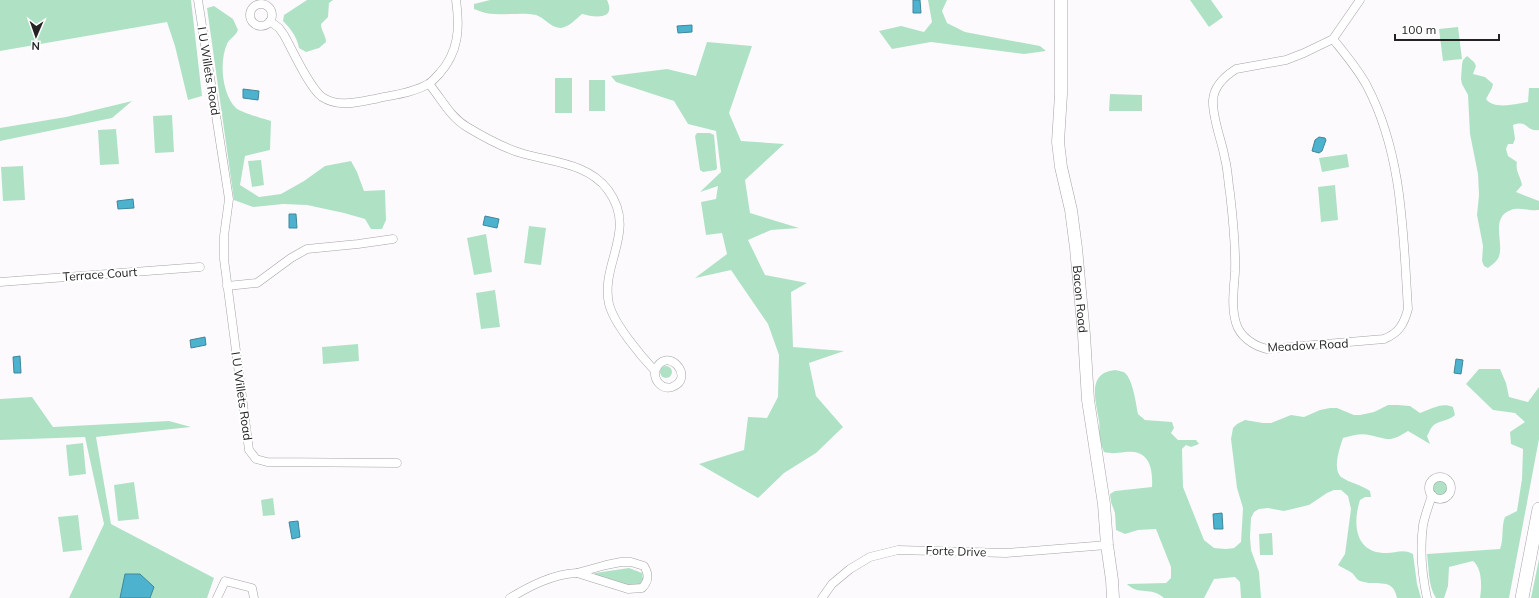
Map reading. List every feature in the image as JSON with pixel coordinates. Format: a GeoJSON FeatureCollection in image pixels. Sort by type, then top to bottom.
{"type":"FeatureCollection","features":[{"type":"Feature","properties":{"kind":"main road"},"geometry":{"type":"LineString","coordinates":[[1522,598],[1539,509]]}},
{"type":"Feature","properties":{"kind":"street","name":"I U Willets Road"},"geometry":{"type":"LineString","coordinates":[[198,0],[229,199],[224,243],[227,286],[248,445],[253,456],[261,461],[275,463],[397,463]]}},
{"type":"Feature","properties":{"kind":"street"},"geometry":{"type":"LineString","coordinates":[[271,22],[284,34],[314,88],[322,96],[332,102],[350,104],[405,92],[429,84],[448,61],[456,44],[459,18],[456,0]]}},
{"type":"Feature","properties":{"kind":"street","name":"Bacon Road"},"geometry":{"type":"LineString","coordinates":[[1061,0],[1061,82],[1058,142],[1061,167],[1071,210],[1076,248],[1088,400],[1104,504],[1113,598]]}},
{"type":"Feature","properties":{"kind":"street","name":"Meadow Road"},"geometry":{"type":"LineString","coordinates":[[1333,39],[1366,85],[1383,123],[1391,147],[1403,228],[1408,309],[1406,319],[1399,330],[1392,336],[1384,339],[1267,349],[1260,348],[1240,333],[1234,318],[1235,264],[1233,222],[1226,161],[1214,112],[1213,100],[1215,91],[1229,73],[1236,69],[1286,60],[1333,39],[1360,0]]}},
{"type":"Feature","properties":{"kind":"street"},"geometry":{"type":"LineString","coordinates":[[429,84],[451,114],[467,127],[520,153],[581,169],[595,177],[608,189],[616,206],[620,224],[618,244],[608,284],[609,304],[619,325],[655,371]]}},
{"type":"Feature","properties":{"kind":"street"},"geometry":{"type":"LineString","coordinates":[[227,286],[257,283],[291,258],[307,249],[393,239]]}},
{"type":"Feature","properties":{"kind":"street","name":"Terrace Court"},"geometry":{"type":"LineString","coordinates":[[0,282],[200,268]]}},
{"type":"Feature","properties":{"kind":"street"},"geometry":{"type":"LineString","coordinates":[[1427,598],[1422,552],[1422,532],[1432,495]]}},
{"type":"Feature","properties":{"kind":"street","name":"Forte Drive"},"geometry":{"type":"LineString","coordinates":[[822,598],[832,584],[850,569],[870,557],[898,550],[1006,553],[1107,545]]}},
{"type":"Feature","properties":{"kind":"street"},"geometry":{"type":"LineString","coordinates":[[510,598],[535,584],[606,565],[631,562],[644,566],[648,577],[647,582],[642,588],[628,589],[578,573]]}},
{"type":"Feature","properties":{"kind":"street"},"geometry":{"type":"LineString","coordinates":[[220,597],[225,581],[252,588],[254,598]]}},
{"type":"Feature","properties":{"kind":"green space"},"geometry":{"type":"Polygon","coordinates":[[[0,0],[191,0],[202,96],[188,100],[175,46],[167,22],[0,51],[0,0]]]}},
{"type":"Feature","properties":{"kind":"green space"},"geometry":{"type":"Polygon","coordinates":[[[307,0],[333,0],[329,3],[328,17],[321,24],[326,42],[319,48],[306,52],[299,48],[293,33],[283,21],[284,15],[307,0]]]}},
{"type":"Feature","properties":{"kind":"green space"},"geometry":{"type":"Polygon","coordinates":[[[490,0],[607,0],[609,11],[602,16],[582,14],[570,24],[557,28],[536,15],[492,14],[474,9],[474,4],[490,0]]]}},
{"type":"Feature","properties":{"kind":"green space"},"geometry":{"type":"Polygon","coordinates":[[[928,0],[947,0],[942,11],[947,23],[965,32],[1040,46],[1046,51],[1024,54],[931,42],[892,49],[879,31],[901,26],[924,32],[932,22],[928,0]]]}},
{"type":"Feature","properties":{"kind":"green space"},"geometry":{"type":"Polygon","coordinates":[[[1190,0],[1211,0],[1223,17],[1209,27],[1190,0]]]}},
{"type":"Feature","properties":{"kind":"green space"},"geometry":{"type":"Polygon","coordinates":[[[214,6],[233,19],[238,30],[227,44],[223,60],[223,78],[231,102],[238,110],[271,121],[270,150],[245,156],[240,185],[259,197],[281,194],[304,181],[325,166],[351,161],[364,191],[385,190],[386,220],[382,229],[371,229],[365,219],[307,205],[283,204],[253,207],[234,200],[207,8],[214,6]]]}},
{"type":"Feature","properties":{"kind":"green space"},"geometry":{"type":"Polygon","coordinates":[[[1458,27],[1462,59],[1443,61],[1439,29],[1458,27]]]}},
{"type":"Feature","properties":{"kind":"green space"},"geometry":{"type":"Polygon","coordinates":[[[707,42],[752,46],[729,113],[741,141],[784,144],[745,180],[750,213],[799,228],[771,230],[748,240],[765,275],[807,283],[791,292],[793,347],[844,351],[809,363],[816,396],[843,427],[816,453],[784,473],[758,498],[699,464],[744,450],[748,417],[767,418],[778,397],[779,355],[768,324],[731,270],[695,278],[727,254],[722,233],[706,235],[701,202],[716,199],[718,186],[700,192],[721,172],[716,131],[688,124],[674,101],[616,82],[611,76],[667,69],[696,76],[707,42]]]}},
{"type":"Feature","properties":{"kind":"green space"},"geometry":{"type":"Polygon","coordinates":[[[1467,56],[1476,66],[1473,74],[1485,77],[1493,84],[1486,99],[1494,104],[1512,105],[1528,102],[1529,88],[1539,88],[1539,130],[1531,129],[1525,124],[1513,125],[1515,139],[1513,144],[1508,144],[1506,149],[1508,156],[1517,162],[1517,168],[1522,185],[1516,192],[1539,201],[1539,210],[1514,209],[1504,214],[1499,226],[1500,254],[1496,261],[1488,268],[1484,266],[1482,261],[1483,246],[1477,215],[1479,195],[1478,174],[1470,134],[1468,95],[1461,79],[1463,60],[1467,56]]]}},
{"type":"Feature","properties":{"kind":"green space"},"geometry":{"type":"Polygon","coordinates":[[[555,78],[572,78],[572,113],[555,113],[555,78]]]}},
{"type":"Feature","properties":{"kind":"green space"},"geometry":{"type":"Polygon","coordinates":[[[589,80],[605,80],[605,111],[589,111],[589,80]]]}},
{"type":"Feature","properties":{"kind":"green space"},"geometry":{"type":"Polygon","coordinates":[[[1110,94],[1142,95],[1142,111],[1109,111],[1110,94]]]}},
{"type":"Feature","properties":{"kind":"green space"},"geometry":{"type":"Polygon","coordinates":[[[132,101],[112,118],[0,141],[0,128],[66,117],[132,101]]]}},
{"type":"Feature","properties":{"kind":"green space"},"geometry":{"type":"Polygon","coordinates":[[[172,115],[174,152],[155,153],[153,116],[172,115]]]}},
{"type":"Feature","properties":{"kind":"green space"},"geometry":{"type":"Polygon","coordinates":[[[116,129],[119,164],[100,165],[98,130],[116,129]]]}},
{"type":"Feature","properties":{"kind":"green space"},"geometry":{"type":"Polygon","coordinates":[[[697,133],[710,133],[714,135],[716,170],[703,172],[700,170],[695,136],[697,133]]]}},
{"type":"Feature","properties":{"kind":"green space"},"geometry":{"type":"Polygon","coordinates":[[[1347,154],[1349,167],[1322,172],[1319,158],[1347,154]]]}},
{"type":"Feature","properties":{"kind":"green space"},"geometry":{"type":"Polygon","coordinates":[[[261,160],[264,185],[252,187],[248,161],[261,160]]]}},
{"type":"Feature","properties":{"kind":"green space"},"geometry":{"type":"Polygon","coordinates":[[[23,166],[25,200],[3,201],[1,167],[23,166]]]}},
{"type":"Feature","properties":{"kind":"green space"},"geometry":{"type":"Polygon","coordinates":[[[1335,185],[1338,220],[1321,222],[1318,187],[1335,185]]]}},
{"type":"Feature","properties":{"kind":"green space"},"geometry":{"type":"Polygon","coordinates":[[[529,226],[546,228],[541,265],[524,263],[529,226]]]}},
{"type":"Feature","properties":{"kind":"green space"},"geometry":{"type":"Polygon","coordinates":[[[486,234],[492,272],[474,275],[467,238],[486,234]]]}},
{"type":"Feature","properties":{"kind":"green space"},"geometry":{"type":"Polygon","coordinates":[[[495,290],[500,327],[481,329],[476,293],[495,290]]]}},
{"type":"Feature","properties":{"kind":"green space"},"geometry":{"type":"Polygon","coordinates":[[[358,344],[359,361],[323,364],[322,347],[358,344]]]}},
{"type":"Feature","properties":{"kind":"green space"},"geometry":{"type":"Polygon","coordinates":[[[666,366],[670,368],[672,372],[670,376],[666,378],[662,376],[660,372],[662,368],[666,366]]]}},
{"type":"Feature","properties":{"kind":"green space"},"geometry":{"type":"Polygon","coordinates":[[[1479,369],[1500,369],[1506,383],[1509,397],[1528,402],[1539,387],[1539,439],[1509,598],[1480,598],[1480,573],[1473,561],[1449,567],[1448,586],[1444,598],[1436,598],[1430,583],[1427,554],[1500,549],[1505,517],[1517,511],[1522,479],[1523,449],[1511,444],[1510,432],[1525,422],[1515,413],[1493,410],[1466,384],[1479,369]]]}},
{"type":"Feature","properties":{"kind":"green space"},"geometry":{"type":"Polygon","coordinates":[[[1115,370],[1124,372],[1128,376],[1134,392],[1138,414],[1145,420],[1172,422],[1174,428],[1171,433],[1178,440],[1196,440],[1199,444],[1191,447],[1186,445],[1182,449],[1183,487],[1204,540],[1214,548],[1234,548],[1241,542],[1243,508],[1237,488],[1231,439],[1233,428],[1237,424],[1245,420],[1271,423],[1291,415],[1304,417],[1320,410],[1330,408],[1337,408],[1354,415],[1360,415],[1374,412],[1388,405],[1410,406],[1420,413],[1445,405],[1453,407],[1455,415],[1449,419],[1437,423],[1431,429],[1427,436],[1430,444],[1408,431],[1393,439],[1385,439],[1366,434],[1356,435],[1343,438],[1338,458],[1337,469],[1341,477],[1370,491],[1371,497],[1365,497],[1360,500],[1358,509],[1357,526],[1361,541],[1366,547],[1373,551],[1387,553],[1405,551],[1413,554],[1417,584],[1421,598],[1397,598],[1392,587],[1384,584],[1360,581],[1351,572],[1338,565],[1345,554],[1351,509],[1348,496],[1341,490],[1334,490],[1327,493],[1309,505],[1284,511],[1268,508],[1259,509],[1254,512],[1251,518],[1251,550],[1259,572],[1261,598],[1241,598],[1240,582],[1235,577],[1214,579],[1204,598],[1164,598],[1154,592],[1140,591],[1131,588],[1127,584],[1166,583],[1171,578],[1171,567],[1156,529],[1138,530],[1125,534],[1116,530],[1115,513],[1110,494],[1115,491],[1152,487],[1152,473],[1148,461],[1139,453],[1104,452],[1101,444],[1099,438],[1099,423],[1095,397],[1096,382],[1100,376],[1106,372],[1115,370]]]}},
{"type":"Feature","properties":{"kind":"green space"},"geometry":{"type":"Polygon","coordinates":[[[32,397],[53,427],[169,421],[191,427],[96,437],[111,524],[214,578],[207,598],[69,598],[104,524],[85,437],[0,440],[0,399],[32,397]]]}},
{"type":"Feature","properties":{"kind":"green space"},"geometry":{"type":"Polygon","coordinates":[[[83,443],[86,474],[69,476],[66,445],[83,443]]]}},
{"type":"Feature","properties":{"kind":"green space"},"geometry":{"type":"Polygon","coordinates":[[[1437,481],[1443,481],[1447,485],[1447,491],[1443,495],[1437,495],[1433,491],[1433,485],[1437,481]]]}},
{"type":"Feature","properties":{"kind":"green space"},"geometry":{"type":"Polygon","coordinates":[[[134,482],[139,519],[118,521],[114,485],[134,482]]]}},
{"type":"Feature","properties":{"kind":"green space"},"geometry":{"type":"Polygon","coordinates":[[[273,498],[275,515],[263,516],[261,500],[273,498]]]}},
{"type":"Feature","properties":{"kind":"green space"},"geometry":{"type":"Polygon","coordinates":[[[78,515],[82,550],[63,552],[58,517],[78,515]]]}},
{"type":"Feature","properties":{"kind":"green space"},"geometry":{"type":"Polygon","coordinates":[[[1272,533],[1273,555],[1260,555],[1259,534],[1272,533]]]}},
{"type":"Feature","properties":{"kind":"green space"},"geometry":{"type":"Polygon","coordinates":[[[1539,559],[1539,598],[1531,598],[1539,559]]]}},
{"type":"Feature","properties":{"kind":"green space"},"geometry":{"type":"Polygon","coordinates":[[[629,568],[642,573],[643,579],[640,584],[633,587],[594,575],[595,573],[629,568]]]}},
{"type":"Feature","properties":{"kind":"water"},"geometry":{"type":"Polygon","coordinates":[[[913,0],[920,0],[921,13],[913,13],[913,0]]]}},
{"type":"Feature","properties":{"kind":"water"},"geometry":{"type":"Polygon","coordinates":[[[692,25],[692,32],[678,33],[677,26],[692,25]]]}},
{"type":"Feature","properties":{"kind":"water"},"geometry":{"type":"Polygon","coordinates":[[[243,89],[259,91],[258,100],[243,98],[243,89]]]}},
{"type":"Feature","properties":{"kind":"water"},"geometry":{"type":"Polygon","coordinates":[[[1319,137],[1325,138],[1326,140],[1322,151],[1319,153],[1312,151],[1315,140],[1319,137]]]}},
{"type":"Feature","properties":{"kind":"water"},"geometry":{"type":"Polygon","coordinates":[[[133,199],[134,208],[118,209],[117,201],[133,199]]]}},
{"type":"Feature","properties":{"kind":"water"},"geometry":{"type":"Polygon","coordinates":[[[289,214],[296,214],[297,228],[289,228],[289,214]]]}},
{"type":"Feature","properties":{"kind":"water"},"geometry":{"type":"Polygon","coordinates":[[[485,216],[499,219],[497,228],[483,225],[485,216]]]}},
{"type":"Feature","properties":{"kind":"water"},"geometry":{"type":"Polygon","coordinates":[[[205,337],[206,345],[191,348],[190,340],[205,337]]]}},
{"type":"Feature","properties":{"kind":"water"},"geometry":{"type":"Polygon","coordinates":[[[20,356],[21,373],[14,373],[13,357],[20,356]]]}},
{"type":"Feature","properties":{"kind":"water"},"geometry":{"type":"Polygon","coordinates":[[[1456,359],[1463,360],[1461,374],[1454,373],[1456,359]]]}},
{"type":"Feature","properties":{"kind":"water"},"geometry":{"type":"Polygon","coordinates":[[[1222,513],[1223,529],[1214,529],[1213,514],[1222,513]]]}},
{"type":"Feature","properties":{"kind":"water"},"geometry":{"type":"Polygon","coordinates":[[[298,521],[300,537],[292,539],[289,522],[298,521]]]}},
{"type":"Feature","properties":{"kind":"water"},"geometry":{"type":"Polygon","coordinates":[[[125,574],[140,574],[154,587],[150,598],[120,598],[125,574]]]}}]}
